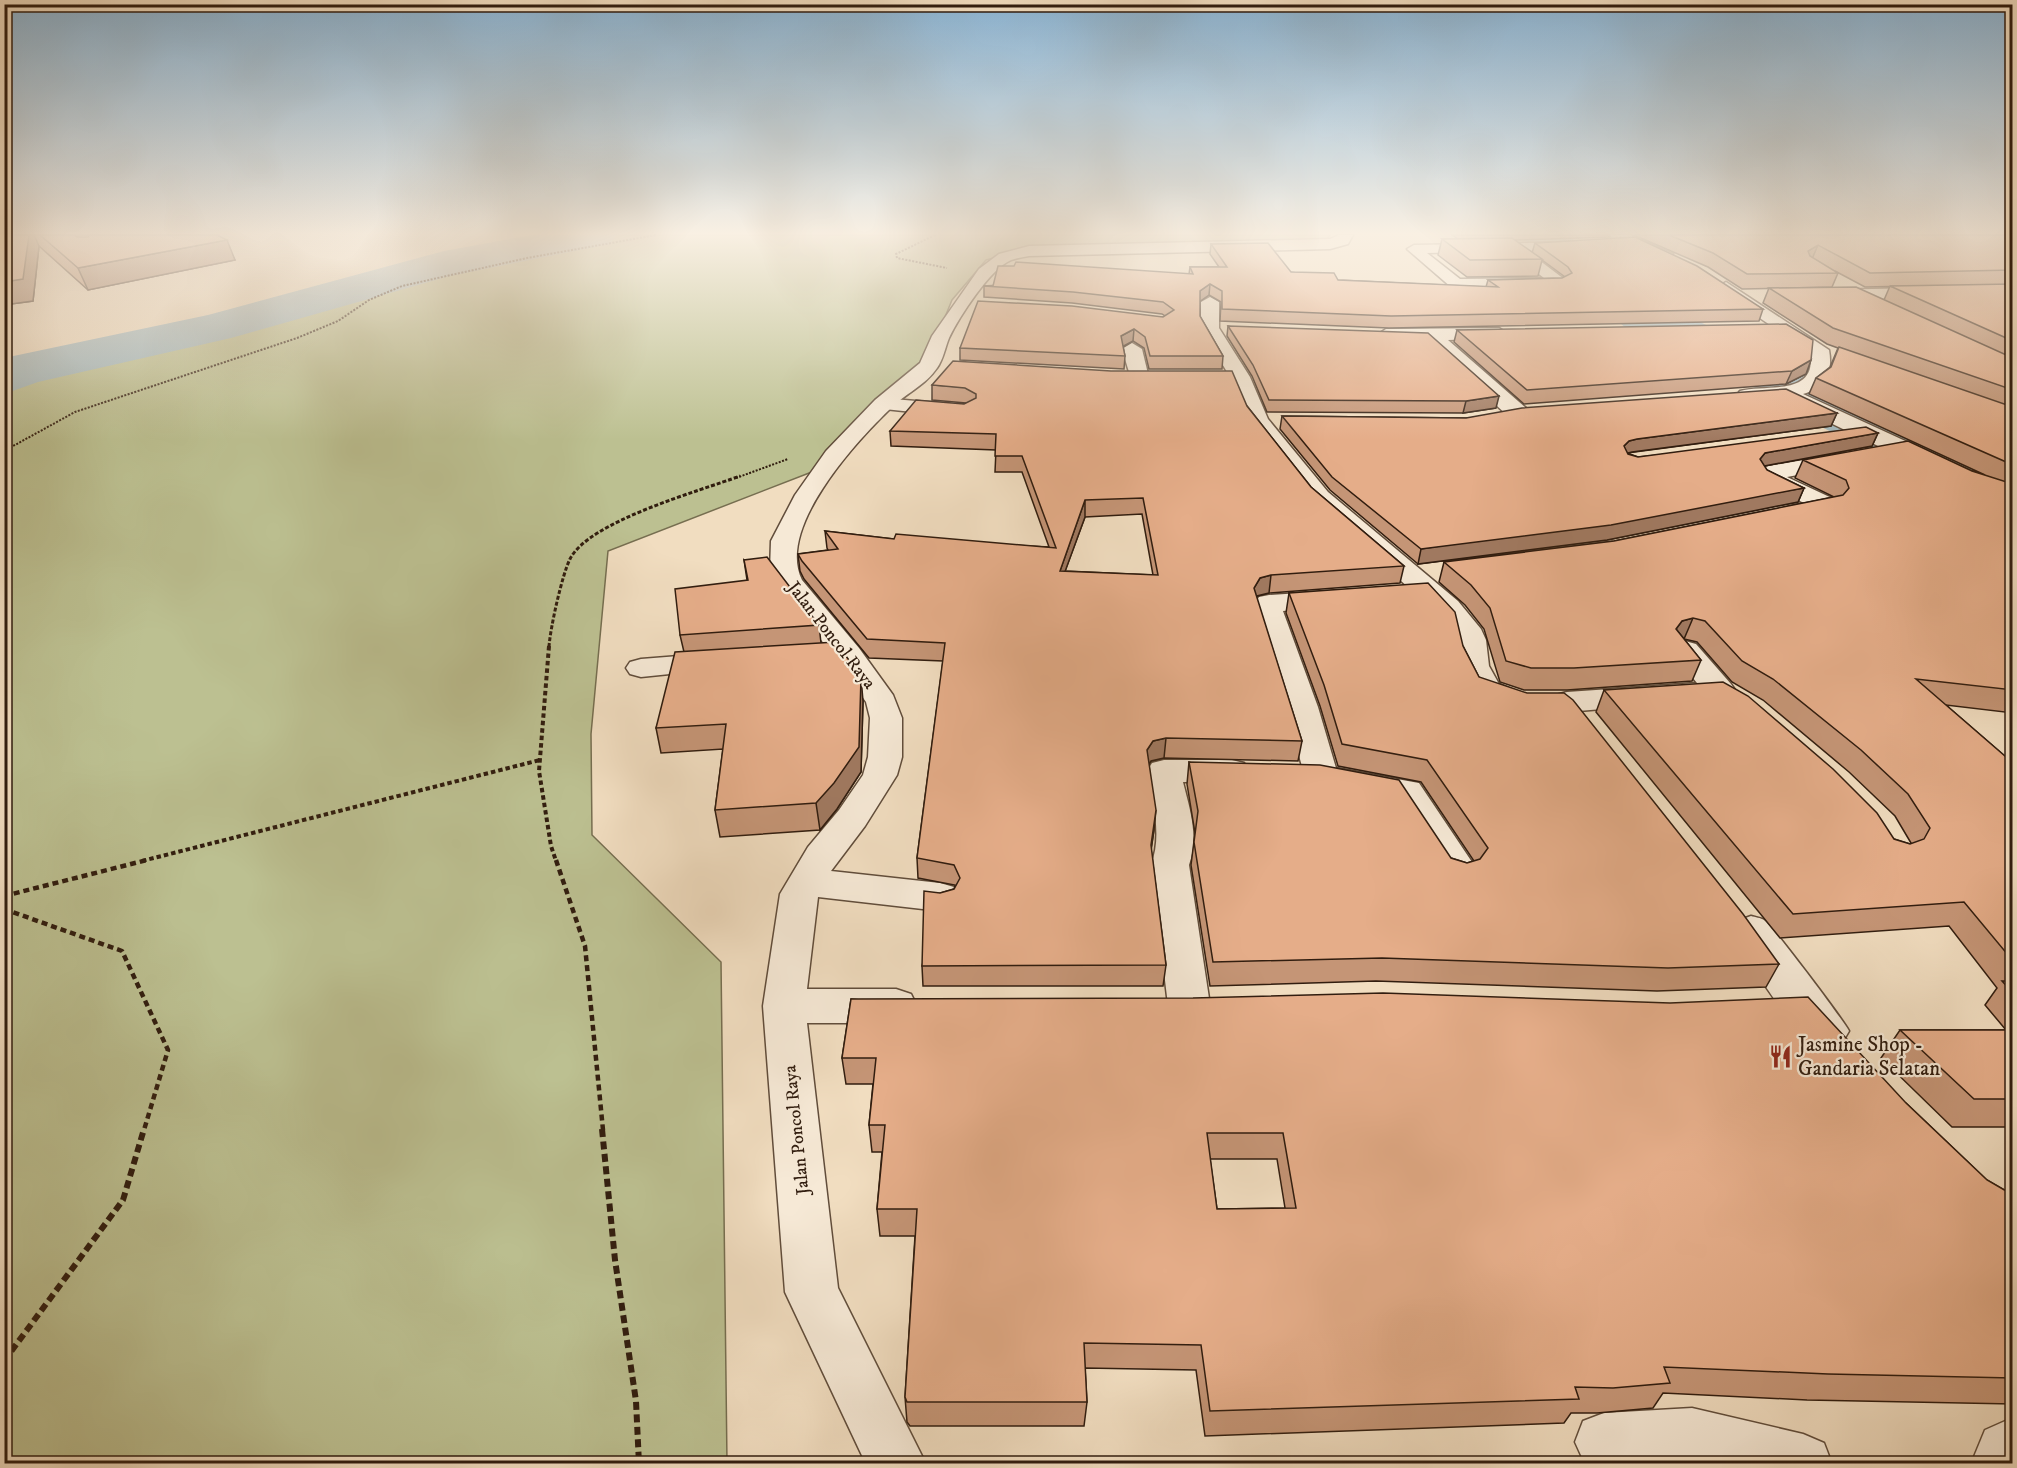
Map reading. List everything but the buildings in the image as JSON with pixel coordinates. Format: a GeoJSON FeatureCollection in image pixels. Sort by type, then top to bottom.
{"type":"FeatureCollection","features":[{"type":"Feature","properties":{"kind":"street","name":"Jalan Poncol Raya"},"geometry":{"type":"LineString","coordinates":[[897,1464],[812,1292],[784,1006],[799,894],[821,856],[852,818],[880,775],[885,757],[886,718],[882,702],[848,654],[790,583],[784,571],[784,541],[807,495],[834,456],[882,404],[940,367],[941,336],[973,304]]}},
{"type":"Feature","properties":{"kind":"street"},"geometry":{"type":"LineString","coordinates":[[1210,304],[1210,328],[1230,377],[1269,420],[1319,497],[1420,583],[1466,629],[1471,640],[1474,666],[1486,690],[1521,702],[1567,702],[1720,691]]}},
{"type":"Feature","properties":{"kind":"street"},"geometry":{"type":"LineString","coordinates":[[1750,304],[1819,350],[1841,358]]}},
{"type":"Feature","properties":{"kind":"street"},"geometry":{"type":"LineString","coordinates":[[1874,304],[1890,313]]}},
{"type":"Feature","properties":{"kind":"street"},"geometry":{"type":"LineString","coordinates":[[1750,328],[1785,327]]}},
{"type":"Feature","properties":{"kind":"street"},"geometry":{"type":"LineString","coordinates":[[1210,328],[1232,329]]}},
{"type":"Feature","properties":{"kind":"street"},"geometry":{"type":"LineString","coordinates":[[1367,335],[1514,333]]}},
{"type":"Feature","properties":{"kind":"street"},"geometry":{"type":"LineString","coordinates":[[1431,335],[1470,369],[1486,387],[1518,413]]}},
{"type":"Feature","properties":{"kind":"street"},"geometry":{"type":"LineString","coordinates":[[1132,349],[1129,378],[1161,378]]}},
{"type":"Feature","properties":{"kind":"street"},"geometry":{"type":"LineString","coordinates":[[1726,396],[1792,391],[1820,373],[1822,367],[1819,350]]}},
{"type":"Feature","properties":{"kind":"street"},"geometry":{"type":"LineString","coordinates":[[1792,391],[1861,431],[2013,498]]}},
{"type":"Feature","properties":{"kind":"street"},"geometry":{"type":"LineString","coordinates":[[1496,417],[1541,411]]}},
{"type":"Feature","properties":{"kind":"street"},"geometry":{"type":"LineString","coordinates":[[1825,435],[1861,431]]}},
{"type":"Feature","properties":{"kind":"street"},"geometry":{"type":"LineString","coordinates":[[1768,518],[1827,505],[1771,478],[1768,473],[1902,450]]}},
{"type":"Feature","properties":{"kind":"street"},"geometry":{"type":"LineString","coordinates":[[1292,773],[1302,707],[1267,606],[1269,603],[1361,598]]}},
{"type":"Feature","properties":{"kind":"street"},"geometry":{"type":"LineString","coordinates":[[1685,651],[1720,691],[1750,709]]}},
{"type":"Feature","properties":{"kind":"street"},"geometry":{"type":"LineString","coordinates":[[810,656],[848,654]]}},
{"type":"Feature","properties":{"kind":"street"},"geometry":{"type":"LineString","coordinates":[[641,668],[740,661]]}},
{"type":"Feature","properties":{"kind":"street"},"geometry":{"type":"LineString","coordinates":[[1567,702],[1580,715],[1590,731]]}},
{"type":"Feature","properties":{"kind":"street"},"geometry":{"type":"LineString","coordinates":[[1189,1004],[1170,866],[1175,854],[1177,834],[1164,771],[1292,773],[1407,790],[1460,871]]}},
{"type":"Feature","properties":{"kind":"street"},"geometry":{"type":"LineString","coordinates":[[806,882],[940,897]]}},
{"type":"Feature","properties":{"kind":"street"},"geometry":{"type":"LineString","coordinates":[[1728,903],[1803,1003],[1846,1053]]}},
{"type":"Feature","properties":{"kind":"street"},"geometry":{"type":"LineString","coordinates":[[1757,1007],[1803,1003]]}},
{"type":"Feature","properties":{"kind":"street"},"geometry":{"type":"LineString","coordinates":[[784,1006],[936,1005]]}},
{"type":"Feature","properties":{"kind":"street"},"geometry":{"type":"LineString","coordinates":[[1604,1442],[1692,1437],[1803,1464]]}},
{"type":"Feature","properties":{"kind":"street"},"geometry":{"type":"LineString","coordinates":[[2000,1464],[2006,1451],[2013,1448]]}},
{"type":"Feature","properties":{"kind":"lane"},"geometry":{"type":"LineString","coordinates":[[882,404],[965,411]]}},
{"type":"Feature","properties":{"kind":"path"},"geometry":{"type":"LineString","coordinates":[[4,451],[75,412],[297,338],[338,321],[364,304]]}},
{"type":"Feature","properties":{"kind":"path"},"geometry":{"type":"LineString","coordinates":[[639,1464],[636,1401],[615,1260],[585,946],[551,846],[539,771],[550,633],[570,558],[587,539],[624,518],[798,454]]}},
{"type":"Feature","properties":{"kind":"path"},"geometry":{"type":"LineString","coordinates":[[4,896],[540,760]]}},
{"type":"Feature","properties":{"kind":"path"},"geometry":{"type":"LineString","coordinates":[[4,909],[122,951],[168,1050],[123,1200],[4,1361]]}},
{"type":"Feature","properties":{"kind":"green space"},"geometry":{"type":"Polygon","coordinates":[[[302,304],[951,304],[929,356],[822,468],[608,551],[591,734],[592,835],[721,962],[727,1463],[5,1463],[4,372],[214,328],[302,304]]]}},
{"type":"Feature","properties":{"kind":"waterway"},"geometry":{"type":"LineString","coordinates":[[4,378],[21,370],[214,328],[302,304]]}},
{"type":"Feature","properties":{"kind":"waterway"},"geometry":{"type":"LineString","coordinates":[[1626,304],[1644,319],[1663,323],[1784,381],[1814,401],[1888,437],[2012,491]]}},
{"type":"Feature","properties":{"kind":"place","name":"Jasmine Shop - Gandaria Selatan"},"geometry":{"type":"Point","coordinates":[1780,1056]}}]}
